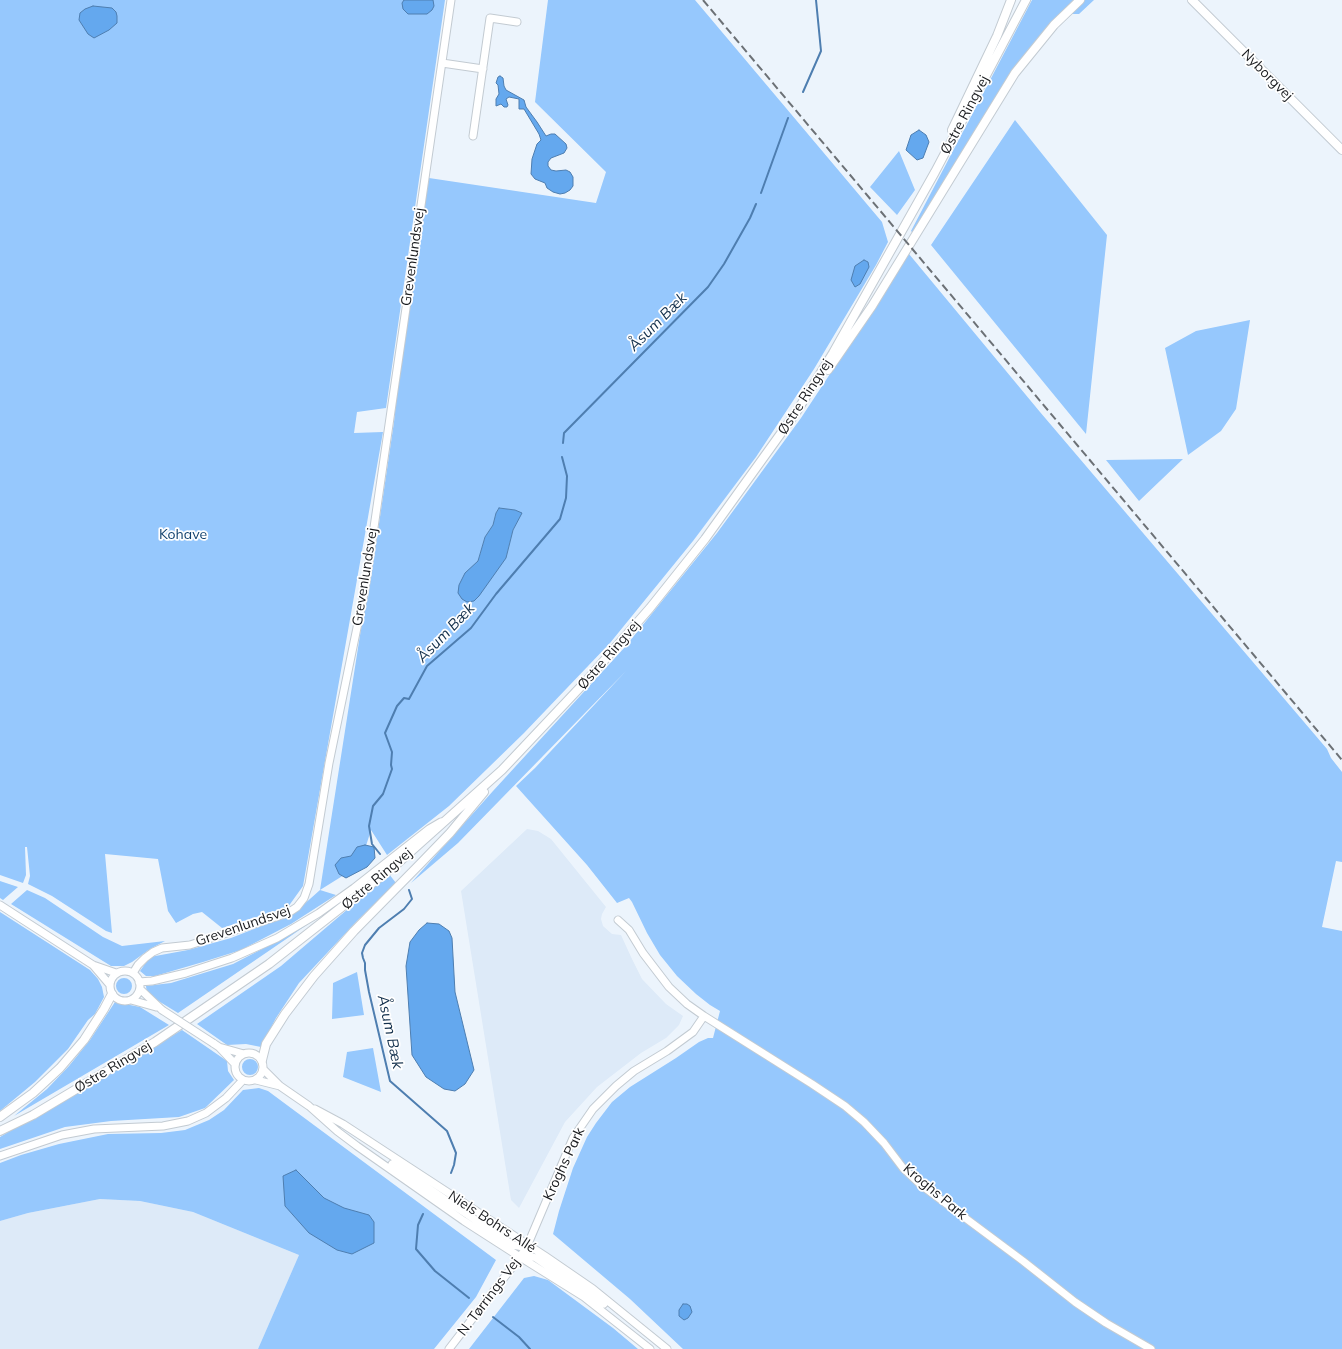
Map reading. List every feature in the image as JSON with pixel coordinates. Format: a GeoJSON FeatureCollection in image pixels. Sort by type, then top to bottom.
{"type":"FeatureCollection","features":[{"type":"Feature","properties":{"kind":"main road"},"geometry":{"type":"LineString","coordinates":[[935,172],[953,128],[997,36],[1011,0]]}},
{"type":"Feature","properties":{"kind":"main road","name":"Østre Ringvej"},"geometry":{"type":"LineString","coordinates":[[0,1131],[32,1115],[155,1042],[269,964],[392,868],[451,816],[502,770],[588,680],[650,608],[705,539],[797,411],[833,353],[935,172],[1026,0]]}},
{"type":"Feature","properties":{"kind":"main road"},"geometry":{"type":"LineString","coordinates":[[797,411],[834,363],[872,306],[1016,73],[1054,25],[1080,0]]}},
{"type":"Feature","properties":{"kind":"main road","name":"Nyborgvej"},"geometry":{"type":"LineString","coordinates":[[1192,0],[1342,150]]}},
{"type":"Feature","properties":{"kind":"main road"},"geometry":{"type":"LineString","coordinates":[[262,1060],[266,1044],[285,1014],[314,976],[354,931],[450,833],[502,770]]}},
{"type":"Feature","properties":{"kind":"main road"},"geometry":{"type":"LineString","coordinates":[[0,1117],[33,1093],[60,1068],[84,1040],[112,994]]}},
{"type":"Feature","properties":{"kind":"street","name":"Grevenlundsvej"},"geometry":{"type":"LineString","coordinates":[[133,973],[145,958],[162,948],[190,945],[288,913],[297,907],[304,898],[309,884],[329,763],[365,589],[451,0]]}},
{"type":"Feature","properties":{"kind":"street"},"geometry":{"type":"LineString","coordinates":[[473,136],[490,18],[517,22]]}},
{"type":"Feature","properties":{"kind":"street"},"geometry":{"type":"LineString","coordinates":[[442,63],[483,69]]}},
{"type":"Feature","properties":{"kind":"street"},"geometry":{"type":"LineString","coordinates":[[139,986],[232,958],[277,938],[319,913],[354,888],[428,829],[451,816]]}},
{"type":"Feature","properties":{"kind":"street"},"geometry":{"type":"LineString","coordinates":[[0,905],[93,965],[116,973],[124,971],[133,973],[137,977],[139,986],[136,997],[126,1001],[115,998],[112,994],[110,985],[93,965]]}},
{"type":"Feature","properties":{"kind":"street","name":"Kroghs Park"},"geometry":{"type":"LineString","coordinates":[[618,920],[629,930],[643,953],[669,987],[704,1016],[845,1106],[864,1122],[884,1143],[903,1168],[921,1185],[1075,1302],[1106,1323],[1151,1349]]}},
{"type":"Feature","properties":{"kind":"street"},"geometry":{"type":"LineString","coordinates":[[110,985],[112,978],[116,973]]}},
{"type":"Feature","properties":{"kind":"street"},"geometry":{"type":"LineString","coordinates":[[139,986],[160,1009],[216,1045],[235,1064]]}},
{"type":"Feature","properties":{"kind":"street"},"geometry":{"type":"LineString","coordinates":[[131,1000],[160,1009]]}},
{"type":"Feature","properties":{"kind":"street","name":"Kroghs Park"},"geometry":{"type":"LineString","coordinates":[[528,1244],[573,1138],[593,1109],[616,1086],[634,1072],[667,1051],[692,1032],[704,1016]]}},
{"type":"Feature","properties":{"kind":"street"},"geometry":{"type":"LineString","coordinates":[[216,1045],[244,1054],[254,1054],[262,1060],[264,1070],[261,1076],[256,1080],[248,1082],[242,1080],[236,1074],[235,1064],[238,1058],[244,1054]]}},
{"type":"Feature","properties":{"kind":"street","name":"Niels Bohrs Allé"},"geometry":{"type":"LineString","coordinates":[[264,1070],[280,1086],[309,1106],[337,1131],[464,1221],[584,1298],[650,1349]]}},
{"type":"Feature","properties":{"kind":"street"},"geometry":{"type":"LineString","coordinates":[[0,1156],[62,1135],[94,1129],[163,1126],[188,1121],[206,1113],[226,1098],[242,1080]]}},
{"type":"Feature","properties":{"kind":"street","name":"Niels Bohrs Allé"},"geometry":{"type":"LineString","coordinates":[[256,1080],[280,1086]]}},
{"type":"Feature","properties":{"kind":"street","name":"Niels Bohrs Allé"},"geometry":{"type":"LineString","coordinates":[[309,1106],[343,1124],[528,1244],[593,1289],[667,1349]]}},
{"type":"Feature","properties":{"kind":"street"},"geometry":{"type":"LineString","coordinates":[[337,1131],[357,1141],[513,1245],[523,1247],[528,1244]]}},
{"type":"Feature","properties":{"kind":"street","name":"N. Tørrings Vej"},"geometry":{"type":"LineString","coordinates":[[449,1349],[520,1257],[528,1244]]}},
{"type":"Feature","properties":{"kind":"street"},"geometry":{"type":"LineString","coordinates":[[520,1257],[531,1255],[541,1260],[605,1305],[650,1340],[660,1343]]}},
{"type":"Feature","properties":{"kind":"shaded area"},"geometry":{"type":"Polygon","coordinates":[[[404,0],[433,0],[434,6],[427,14],[408,14],[403,9],[402,3],[404,0]]]}},
{"type":"Feature","properties":{"kind":"shaded area"},"geometry":{"type":"Polygon","coordinates":[[[93,6],[112,8],[116,12],[117,16],[117,23],[109,30],[94,38],[88,34],[79,20],[80,13],[93,6]]]}},
{"type":"Feature","properties":{"kind":"shaded area"},"geometry":{"type":"Polygon","coordinates":[[[500,76],[503,78],[506,90],[524,100],[526,107],[546,136],[555,134],[566,144],[567,148],[564,153],[551,158],[548,162],[548,166],[551,170],[566,170],[570,172],[573,177],[573,186],[565,193],[560,194],[553,192],[547,188],[545,183],[535,179],[531,174],[532,159],[537,144],[541,140],[524,109],[519,109],[519,99],[509,97],[506,99],[508,105],[507,107],[504,107],[501,104],[496,106],[496,99],[499,94],[498,85],[496,83],[498,77],[500,76]]]}},
{"type":"Feature","properties":{"kind":"shaded area"},"geometry":{"type":"Polygon","coordinates":[[[919,130],[926,135],[929,142],[923,158],[917,160],[906,150],[911,135],[919,130]]]}},
{"type":"Feature","properties":{"kind":"shaded area"},"geometry":{"type":"Polygon","coordinates":[[[864,260],[868,262],[869,267],[860,284],[855,287],[851,280],[855,266],[864,260]]]}},
{"type":"Feature","properties":{"kind":"shaded area"},"geometry":{"type":"Polygon","coordinates":[[[499,508],[515,510],[522,513],[513,530],[506,558],[479,596],[474,601],[467,602],[462,599],[458,593],[459,585],[465,573],[478,561],[485,537],[493,525],[499,508]]]}},
{"type":"Feature","properties":{"kind":"shaded area"},"geometry":{"type":"Polygon","coordinates":[[[527,829],[538,831],[551,839],[606,907],[601,919],[603,926],[612,934],[621,935],[642,979],[666,1004],[683,1016],[679,1025],[666,1038],[641,1053],[597,1087],[565,1122],[519,1208],[511,1200],[461,891],[527,829]]]}},
{"type":"Feature","properties":{"kind":"shaded area"},"geometry":{"type":"Polygon","coordinates":[[[365,845],[374,847],[375,858],[367,867],[346,878],[339,874],[335,865],[341,858],[351,856],[357,847],[365,845]]]}},
{"type":"Feature","properties":{"kind":"shaded area"},"geometry":{"type":"Polygon","coordinates":[[[427,923],[439,924],[449,931],[452,938],[455,992],[474,1070],[465,1084],[455,1091],[444,1089],[426,1077],[412,1055],[406,966],[410,942],[419,930],[427,923]]]}},
{"type":"Feature","properties":{"kind":"shaded area"},"geometry":{"type":"Polygon","coordinates":[[[296,1170],[324,1198],[344,1208],[369,1215],[374,1222],[374,1243],[352,1254],[337,1250],[309,1233],[285,1206],[283,1176],[296,1170]]]}},
{"type":"Feature","properties":{"kind":"shaded area"},"geometry":{"type":"Polygon","coordinates":[[[100,1199],[140,1201],[193,1212],[299,1255],[258,1349],[0,1349],[0,1221],[28,1213],[100,1199]]]}},
{"type":"Feature","properties":{"kind":"shaded area"},"geometry":{"type":"Polygon","coordinates":[[[683,1304],[690,1306],[692,1312],[688,1318],[684,1320],[679,1316],[679,1310],[683,1304]]]}},
{"type":"Feature","properties":{"kind":"green space","name":"Kohave"},"geometry":{"type":"Polygon","coordinates":[[[0,0],[445,0],[386,408],[357,412],[354,433],[383,432],[303,886],[288,907],[222,928],[202,912],[193,914],[176,923],[168,911],[158,859],[105,854],[112,933],[106,931],[52,896],[28,884],[30,876],[27,847],[25,847],[26,875],[23,883],[0,875],[0,0]]]}},
{"type":"Feature","properties":{"kind":"green space"},"geometry":{"type":"Polygon","coordinates":[[[548,0],[695,0],[882,222],[888,242],[876,265],[814,369],[756,457],[693,541],[610,643],[524,733],[449,806],[387,855],[371,830],[360,865],[320,890],[366,597],[368,598],[429,178],[596,203],[606,172],[535,102],[548,0]],[[499,508],[493,525],[485,537],[478,561],[474,566],[506,558],[513,530],[519,517],[515,510],[499,508]]]}},
{"type":"Feature","properties":{"kind":"green space"},"geometry":{"type":"Polygon","coordinates":[[[1032,0],[1075,0],[1036,42],[913,233],[911,231],[1032,0]]]}},
{"type":"Feature","properties":{"kind":"green space"},"geometry":{"type":"Polygon","coordinates":[[[1085,0],[1094,0],[1079,14],[1071,14],[1085,0]]]}},
{"type":"Feature","properties":{"kind":"green space"},"geometry":{"type":"Polygon","coordinates":[[[1015,120],[1107,235],[1086,434],[931,245],[1015,120]]]}},
{"type":"Feature","properties":{"kind":"green space"},"geometry":{"type":"Polygon","coordinates":[[[899,151],[915,190],[897,215],[870,187],[899,151]]]}},
{"type":"Feature","properties":{"kind":"green space"},"geometry":{"type":"Polygon","coordinates":[[[909,254],[1040,412],[1327,749],[1331,758],[1342,772],[1342,862],[1336,861],[1322,927],[1342,931],[1342,1349],[683,1349],[630,1299],[553,1234],[573,1168],[587,1137],[596,1123],[612,1102],[630,1087],[699,1042],[708,1038],[713,1038],[720,1011],[696,994],[677,976],[660,955],[629,898],[617,903],[587,865],[516,786],[535,768],[627,670],[458,843],[411,883],[625,647],[717,533],[801,418],[909,254]]]}},
{"type":"Feature","properties":{"kind":"green space"},"geometry":{"type":"Polygon","coordinates":[[[1250,320],[1236,409],[1221,431],[1188,455],[1165,348],[1196,331],[1250,320]]]}},
{"type":"Feature","properties":{"kind":"green space"},"geometry":{"type":"Polygon","coordinates":[[[1183,459],[1139,501],[1106,460],[1183,459]]]}},
{"type":"Feature","properties":{"kind":"green space"},"geometry":{"type":"Polygon","coordinates":[[[389,874],[396,883],[357,921],[299,983],[276,1018],[261,1047],[246,1044],[227,1045],[197,1024],[281,966],[389,874]]]}},
{"type":"Feature","properties":{"kind":"green space"},"geometry":{"type":"Polygon","coordinates":[[[0,881],[18,887],[3,900],[0,898],[0,881]]]}},
{"type":"Feature","properties":{"kind":"green space"},"geometry":{"type":"Polygon","coordinates":[[[27,890],[45,898],[103,937],[122,946],[165,941],[124,966],[111,966],[11,904],[27,890]]]}},
{"type":"Feature","properties":{"kind":"green space"},"geometry":{"type":"Polygon","coordinates":[[[320,890],[336,895],[291,924],[241,950],[155,976],[146,976],[140,971],[150,957],[188,950],[231,938],[287,916],[301,907],[320,890]]]}},
{"type":"Feature","properties":{"kind":"green space"},"geometry":{"type":"Polygon","coordinates":[[[0,912],[90,970],[98,979],[102,987],[104,997],[95,1014],[88,1020],[68,1049],[35,1082],[0,1111],[0,912]]]}},
{"type":"Feature","properties":{"kind":"green space"},"geometry":{"type":"Polygon","coordinates":[[[314,920],[178,1013],[147,994],[146,986],[171,983],[233,964],[314,920]]]}},
{"type":"Feature","properties":{"kind":"green space"},"geometry":{"type":"Polygon","coordinates":[[[357,972],[364,1015],[332,1019],[333,983],[357,972]]]}},
{"type":"Feature","properties":{"kind":"green space"},"geometry":{"type":"Polygon","coordinates":[[[124,978],[131,983],[132,986],[127,993],[124,994],[117,989],[116,986],[121,979],[124,978]]]}},
{"type":"Feature","properties":{"kind":"green space"},"geometry":{"type":"Polygon","coordinates":[[[115,1002],[140,1007],[169,1025],[14,1116],[47,1089],[69,1066],[90,1040],[115,1002]]]}},
{"type":"Feature","properties":{"kind":"green space"},"geometry":{"type":"Polygon","coordinates":[[[182,1030],[227,1061],[228,1071],[234,1080],[205,1108],[179,1117],[111,1121],[65,1127],[0,1149],[0,1137],[182,1030]]]}},
{"type":"Feature","properties":{"kind":"green space"},"geometry":{"type":"Polygon","coordinates":[[[373,1048],[381,1092],[343,1077],[347,1052],[373,1048]]]}},
{"type":"Feature","properties":{"kind":"green space"},"geometry":{"type":"Polygon","coordinates":[[[250,1059],[257,1064],[258,1067],[253,1074],[250,1075],[243,1070],[242,1067],[247,1060],[250,1059]]]}},
{"type":"Feature","properties":{"kind":"green space"},"geometry":{"type":"Polygon","coordinates":[[[259,1088],[268,1091],[496,1260],[476,1297],[434,1349],[258,1349],[299,1255],[193,1212],[140,1201],[100,1199],[28,1213],[0,1221],[0,1163],[59,1144],[108,1134],[161,1133],[185,1130],[209,1120],[224,1110],[243,1090],[259,1088]]]}},
{"type":"Feature","properties":{"kind":"green space"},"geometry":{"type":"Polygon","coordinates":[[[534,1276],[548,1280],[613,1328],[638,1349],[469,1349],[524,1278],[534,1276]]]}},
{"type":"Feature","properties":{"kind":"waterway","name":"Åsum Bæk"},"geometry":{"type":"LineString","coordinates":[[803,92],[821,51],[816,0]]}},
{"type":"Feature","properties":{"kind":"waterway","name":"Åsum Bæk"},"geometry":{"type":"LineString","coordinates":[[761,193],[788,118]]}},
{"type":"Feature","properties":{"kind":"waterway","name":"Åsum Bæk"},"geometry":{"type":"LineString","coordinates":[[563,443],[564,433],[708,287],[724,264],[750,218],[756,204]]}},
{"type":"Feature","properties":{"kind":"waterway","name":"Åsum Bæk"},"geometry":{"type":"LineString","coordinates":[[380,854],[372,844],[369,826],[373,806],[383,794],[392,769],[392,752],[385,733],[397,706],[404,698],[409,699],[427,666],[471,628],[496,594],[560,519],[566,498],[567,476],[562,457]]}},
{"type":"Feature","properties":{"kind":"waterway","name":"Åsum Bæk"},"geometry":{"type":"LineString","coordinates":[[409,890],[412,899],[404,909],[379,928],[365,945],[362,953],[369,992],[390,1081],[447,1131],[456,1153],[451,1173]]}},
{"type":"Feature","properties":{"kind":"waterway","name":"Åsum Bæk"},"geometry":{"type":"LineString","coordinates":[[423,1214],[418,1225],[416,1249],[435,1271],[469,1298]]}},
{"type":"Feature","properties":{"kind":"waterway","name":"Åsum Bæk"},"geometry":{"type":"LineString","coordinates":[[493,1317],[519,1337],[530,1349]]}},
{"type":"Feature","properties":{"kind":"railway"},"geometry":{"type":"LineString","coordinates":[[703,0],[1342,760]]}}]}
